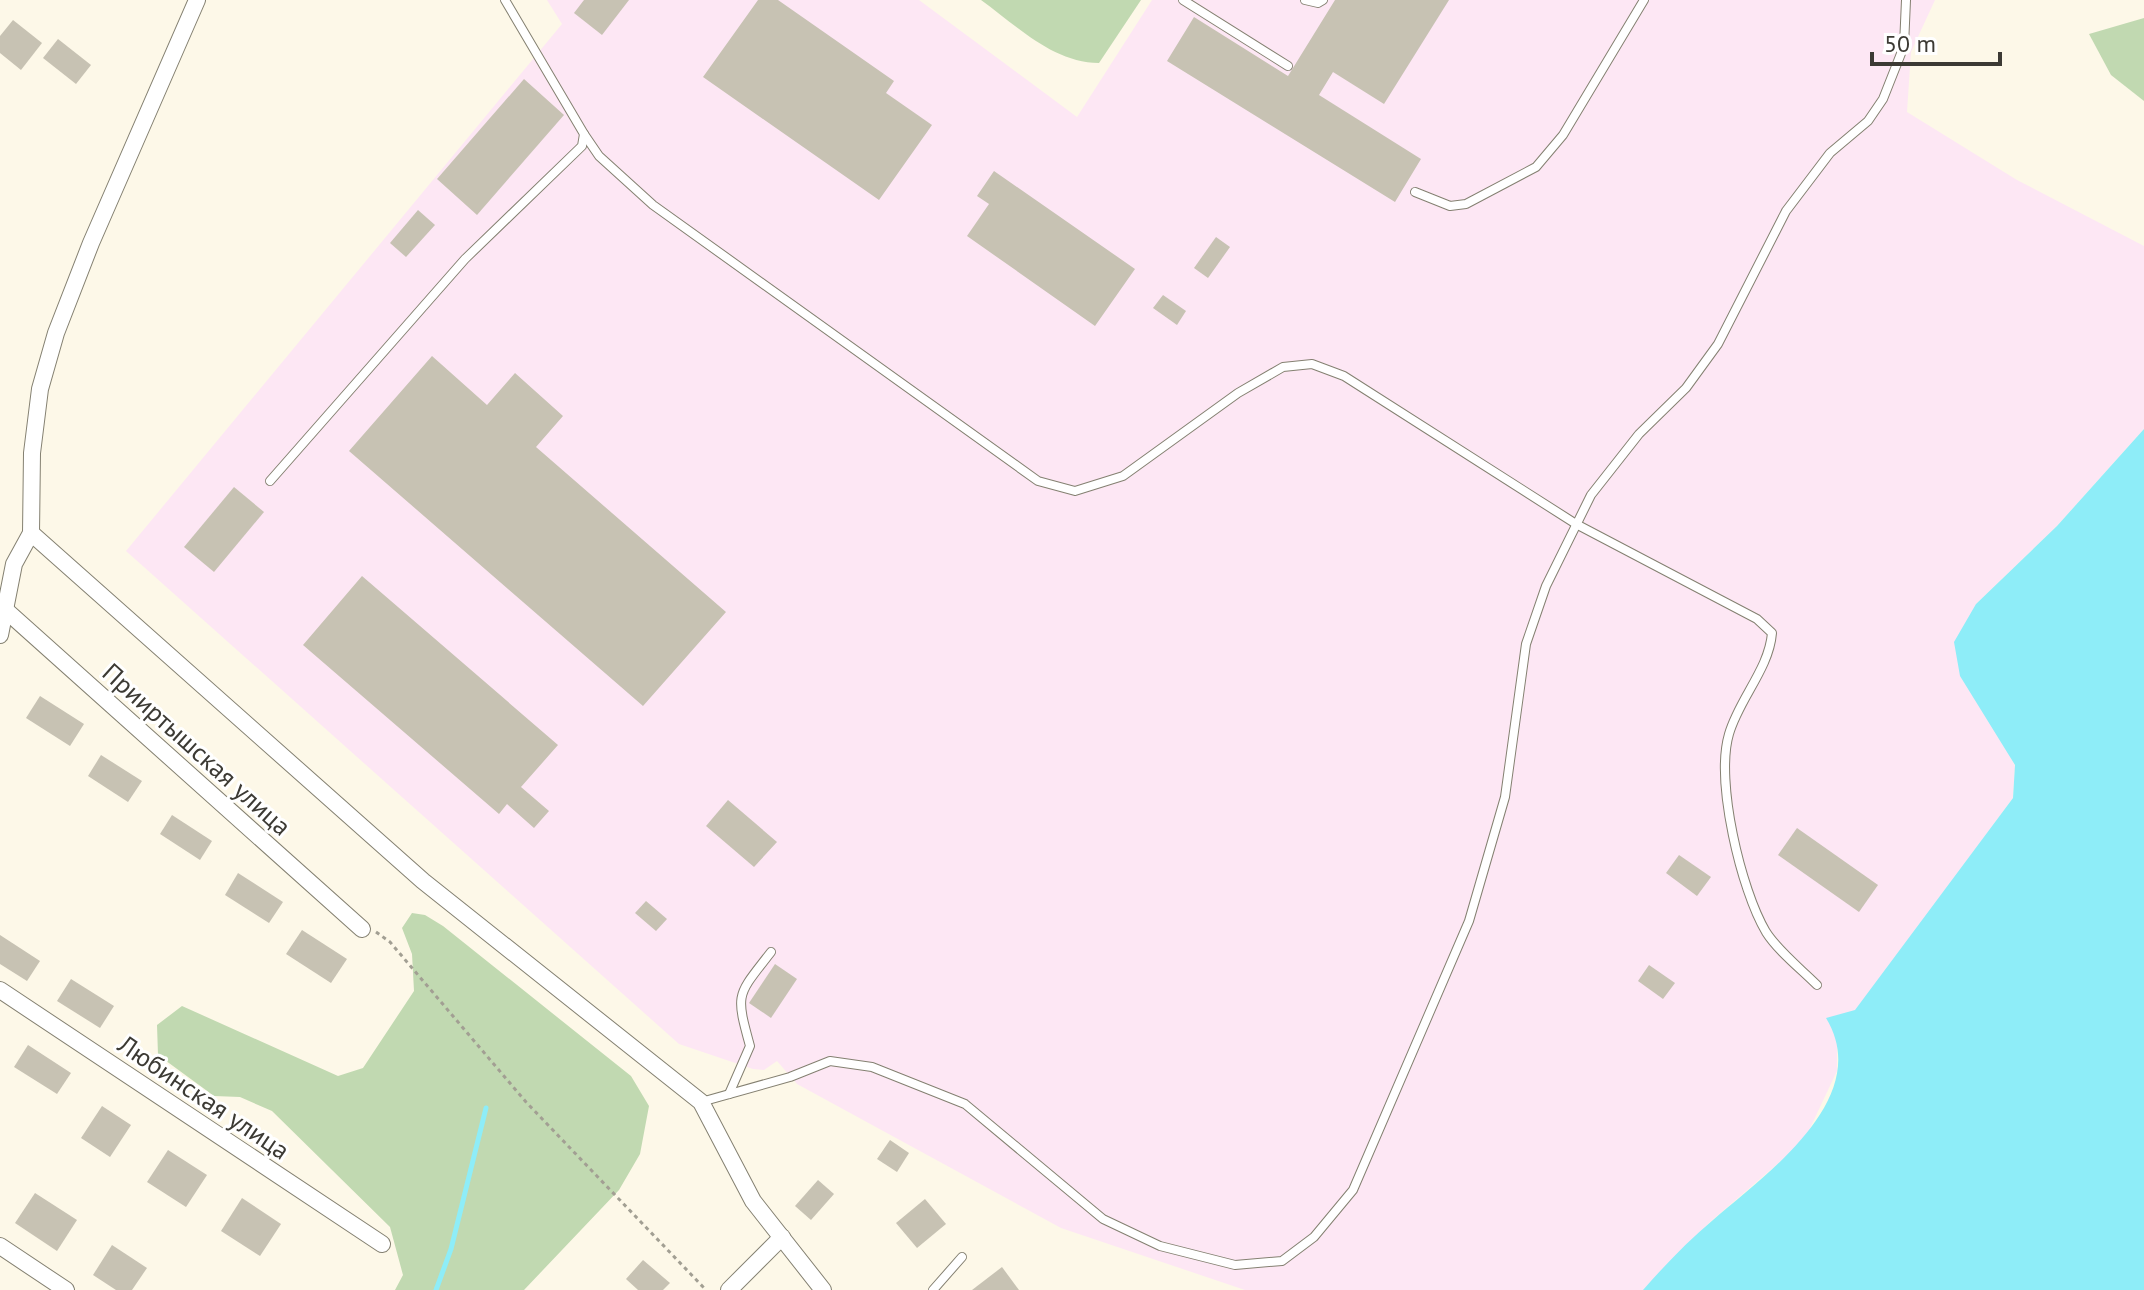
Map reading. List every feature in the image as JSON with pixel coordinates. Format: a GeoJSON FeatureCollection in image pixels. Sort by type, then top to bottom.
{"type":"FeatureCollection","features":[{"type":"Feature","properties":{"kind":"street"},"geometry":{"type":"LineString","coordinates":[[0,635],[14,564],[31,533],[36,415],[56,333],[91,243],[197,0]]}},
{"type":"Feature","properties":{"kind":"street"},"geometry":{"type":"LineString","coordinates":[[31,533],[423,881],[701,1102],[753,1201],[823,1290]]}},
{"type":"Feature","properties":{"kind":"street","name":"Прииртышская улица"},"geometry":{"type":"LineString","coordinates":[[3,608],[362,929]]}},
{"type":"Feature","properties":{"kind":"street","name":"Любинская улица"},"geometry":{"type":"LineString","coordinates":[[0,990],[382,1244]]}},
{"type":"Feature","properties":{"kind":"street"},"geometry":{"type":"LineString","coordinates":[[729,1290],[782,1237]]}},
{"type":"Feature","properties":{"kind":"street"},"geometry":{"type":"LineString","coordinates":[[0,1246],[66,1290]]}},
{"type":"Feature","properties":{"kind":"lane"},"geometry":{"type":"LineString","coordinates":[[505,0],[599,156],[653,205],[1038,481],[1075,491],[1123,476],[1238,393],[1283,367],[1312,364],[1344,376],[1576,524],[1757,619],[1772,633],[1771,649],[1738,709],[1728,738],[1726,787],[1745,882],[1766,932],[1817,985]]}},
{"type":"Feature","properties":{"kind":"lane"},"geometry":{"type":"LineString","coordinates":[[1183,0],[1288,66]]}},
{"type":"Feature","properties":{"kind":"lane"},"geometry":{"type":"LineString","coordinates":[[1305,0],[1310,3],[1323,0]]}},
{"type":"Feature","properties":{"kind":"lane"},"geometry":{"type":"LineString","coordinates":[[1415,192],[1450,206],[1466,204],[1536,167],[1563,135],[1644,0]]}},
{"type":"Feature","properties":{"kind":"lane"},"geometry":{"type":"LineString","coordinates":[[701,1102],[830,1061],[872,1067],[965,1104],[1103,1219],[1160,1246],[1235,1265],[1282,1261],[1314,1237],[1353,1190],[1469,921],[1505,797],[1526,644],[1546,586],[1591,495],[1639,434],[1686,388],[1718,344],[1786,211],[1830,153],[1868,121],[1883,99],[1904,46],[1906,0]]}},
{"type":"Feature","properties":{"kind":"lane"},"geometry":{"type":"LineString","coordinates":[[270,481],[465,259],[582,146],[584,134]]}},
{"type":"Feature","properties":{"kind":"lane"},"geometry":{"type":"LineString","coordinates":[[729,1094],[750,1046],[740,1015],[739,999],[742,989],[771,952]]}},
{"type":"Feature","properties":{"kind":"lane"},"geometry":{"type":"LineString","coordinates":[[933,1290],[962,1257]]}},
{"type":"Feature","properties":{"kind":"path"},"geometry":{"type":"LineString","coordinates":[[362,929],[378,932],[390,942],[526,1102],[706,1290]]}},
{"type":"Feature","properties":{"kind":"shaded area"},"geometry":{"type":"Polygon","coordinates":[[[547,0],[919,0],[1077,117],[1152,0],[1935,0],[1911,52],[1907,112],[2017,180],[2144,246],[2144,429],[2057,526],[1976,604],[1998,732],[2015,766],[2013,798],[1837,1037],[1837,1071],[1804,1141],[1710,1222],[1643,1290],[1245,1290],[1061,1228],[797,1084],[777,1061],[764,1070],[753,1069],[679,1044],[126,551],[562,24],[547,0]]]}},
{"type":"Feature","properties":{"kind":"green space"},"geometry":{"type":"Polygon","coordinates":[[[981,0],[1141,0],[1099,63],[1066,57],[1051,50],[981,0]]]}},
{"type":"Feature","properties":{"kind":"green space"},"geometry":{"type":"Polygon","coordinates":[[[2144,18],[2144,101],[2111,75],[2089,34],[2144,18]]]}},
{"type":"Feature","properties":{"kind":"green space"},"geometry":{"type":"Polygon","coordinates":[[[412,913],[425,915],[443,926],[631,1076],[649,1106],[640,1154],[619,1190],[524,1290],[395,1290],[403,1275],[390,1227],[272,1111],[240,1097],[214,1096],[158,1055],[157,1025],[182,1006],[338,1076],[363,1068],[414,991],[412,954],[402,928],[412,913]]]}},
{"type":"Feature","properties":{"kind":"water"},"geometry":{"type":"Polygon","coordinates":[[[2144,429],[2144,1290],[1643,1290],[1685,1245],[1785,1157],[1807,1132],[1825,1105],[1836,1077],[1837,1048],[1826,1018],[1855,1010],[2013,798],[2015,765],[1960,676],[1954,642],[1976,604],[2057,526],[2144,429]]]}},
{"type":"Feature","properties":{"kind":"building"},"geometry":{"type":"Polygon","coordinates":[[[584,0],[629,0],[602,35],[574,13],[584,0]]]}},
{"type":"Feature","properties":{"kind":"building"},"geometry":{"type":"Polygon","coordinates":[[[758,0],[778,0],[894,81],[886,93],[932,125],[879,200],[703,77],[758,0]]]}},
{"type":"Feature","properties":{"kind":"building"},"geometry":{"type":"Polygon","coordinates":[[[1335,0],[1449,0],[1384,104],[1333,72],[1319,95],[1421,159],[1395,202],[1167,61],[1194,17],[1288,76],[1335,0]]]}},
{"type":"Feature","properties":{"kind":"building"},"geometry":{"type":"Polygon","coordinates":[[[13,20],[42,43],[21,70],[0,53],[0,36],[13,20]]]}},
{"type":"Feature","properties":{"kind":"building"},"geometry":{"type":"Polygon","coordinates":[[[58,39],[91,65],[76,84],[43,58],[58,39]]]}},
{"type":"Feature","properties":{"kind":"building"},"geometry":{"type":"Polygon","coordinates":[[[524,79],[564,115],[477,215],[437,179],[524,79]]]}},
{"type":"Feature","properties":{"kind":"building"},"geometry":{"type":"Polygon","coordinates":[[[994,171],[1135,269],[1095,326],[967,236],[989,204],[977,196],[994,171]]]}},
{"type":"Feature","properties":{"kind":"building"},"geometry":{"type":"Polygon","coordinates":[[[418,210],[435,225],[406,257],[390,243],[418,210]]]}},
{"type":"Feature","properties":{"kind":"building"},"geometry":{"type":"Polygon","coordinates":[[[1216,237],[1230,247],[1208,278],[1194,268],[1216,237]]]}},
{"type":"Feature","properties":{"kind":"building"},"geometry":{"type":"Polygon","coordinates":[[[1163,295],[1186,311],[1177,325],[1153,308],[1163,295]]]}},
{"type":"Feature","properties":{"kind":"building"},"geometry":{"type":"Polygon","coordinates":[[[432,356],[487,405],[515,373],[563,416],[536,447],[726,612],[643,706],[349,451],[432,356]]]}},
{"type":"Feature","properties":{"kind":"building"},"geometry":{"type":"Polygon","coordinates":[[[234,487],[264,512],[214,572],[184,547],[234,487]]]}},
{"type":"Feature","properties":{"kind":"building"},"geometry":{"type":"Polygon","coordinates":[[[362,576],[558,745],[521,787],[549,811],[534,828],[507,804],[499,814],[303,645],[362,576]]]}},
{"type":"Feature","properties":{"kind":"building"},"geometry":{"type":"Polygon","coordinates":[[[40,696],[84,724],[70,746],[26,718],[40,696]]]}},
{"type":"Feature","properties":{"kind":"building"},"geometry":{"type":"Polygon","coordinates":[[[101,755],[142,781],[128,802],[88,776],[101,755]]]}},
{"type":"Feature","properties":{"kind":"building"},"geometry":{"type":"Polygon","coordinates":[[[728,800],[777,842],[754,867],[706,826],[728,800]]]}},
{"type":"Feature","properties":{"kind":"building"},"geometry":{"type":"Polygon","coordinates":[[[172,815],[212,841],[200,860],[160,834],[172,815]]]}},
{"type":"Feature","properties":{"kind":"building"},"geometry":{"type":"Polygon","coordinates":[[[1797,828],[1878,885],[1859,912],[1778,855],[1797,828]]]}},
{"type":"Feature","properties":{"kind":"building"},"geometry":{"type":"Polygon","coordinates":[[[1679,855],[1711,877],[1697,896],[1666,873],[1679,855]]]}},
{"type":"Feature","properties":{"kind":"building"},"geometry":{"type":"Polygon","coordinates":[[[238,873],[283,902],[269,923],[225,895],[238,873]]]}},
{"type":"Feature","properties":{"kind":"building"},"geometry":{"type":"Polygon","coordinates":[[[646,901],[667,919],[656,931],[635,913],[646,901]]]}},
{"type":"Feature","properties":{"kind":"building"},"geometry":{"type":"Polygon","coordinates":[[[302,930],[347,959],[331,983],[286,954],[302,930]]]}},
{"type":"Feature","properties":{"kind":"building"},"geometry":{"type":"Polygon","coordinates":[[[0,935],[40,961],[27,981],[0,964],[0,935]]]}},
{"type":"Feature","properties":{"kind":"building"},"geometry":{"type":"Polygon","coordinates":[[[775,964],[797,979],[771,1018],[749,1003],[775,964]]]}},
{"type":"Feature","properties":{"kind":"building"},"geometry":{"type":"Polygon","coordinates":[[[1649,965],[1675,983],[1663,999],[1638,981],[1649,965]]]}},
{"type":"Feature","properties":{"kind":"building"},"geometry":{"type":"Polygon","coordinates":[[[71,979],[114,1006],[100,1028],[57,1001],[71,979]]]}},
{"type":"Feature","properties":{"kind":"building"},"geometry":{"type":"Polygon","coordinates":[[[28,1045],[71,1073],[57,1094],[14,1067],[28,1045]]]}},
{"type":"Feature","properties":{"kind":"building"},"geometry":{"type":"Polygon","coordinates":[[[102,1106],[131,1125],[110,1157],[81,1138],[102,1106]]]}},
{"type":"Feature","properties":{"kind":"building"},"geometry":{"type":"Polygon","coordinates":[[[890,1140],[909,1153],[897,1172],[877,1159],[890,1140]]]}},
{"type":"Feature","properties":{"kind":"building"},"geometry":{"type":"Polygon","coordinates":[[[168,1150],[207,1175],[186,1207],[147,1182],[168,1150]]]}},
{"type":"Feature","properties":{"kind":"building"},"geometry":{"type":"Polygon","coordinates":[[[818,1180],[834,1194],[811,1220],[795,1206],[818,1180]]]}},
{"type":"Feature","properties":{"kind":"building"},"geometry":{"type":"Polygon","coordinates":[[[35,1193],[77,1220],[57,1251],[15,1223],[35,1193]]]}},
{"type":"Feature","properties":{"kind":"building"},"geometry":{"type":"Polygon","coordinates":[[[242,1198],[281,1224],[260,1256],[221,1231],[242,1198]]]}},
{"type":"Feature","properties":{"kind":"building"},"geometry":{"type":"Polygon","coordinates":[[[925,1199],[946,1224],[917,1248],[896,1223],[925,1199]]]}},
{"type":"Feature","properties":{"kind":"building"},"geometry":{"type":"Polygon","coordinates":[[[112,1245],[147,1268],[132,1290],[116,1290],[93,1275],[112,1245]]]}},
{"type":"Feature","properties":{"kind":"building"},"geometry":{"type":"Polygon","coordinates":[[[643,1260],[670,1283],[663,1290],[638,1290],[626,1279],[643,1260]]]}},
{"type":"Feature","properties":{"kind":"building"},"geometry":{"type":"Polygon","coordinates":[[[1002,1267],[1019,1290],[972,1290],[1002,1267]]]}},
{"type":"Feature","properties":{"kind":"waterway"},"geometry":{"type":"LineString","coordinates":[[436,1290],[451,1249],[486,1108]]}}]}
